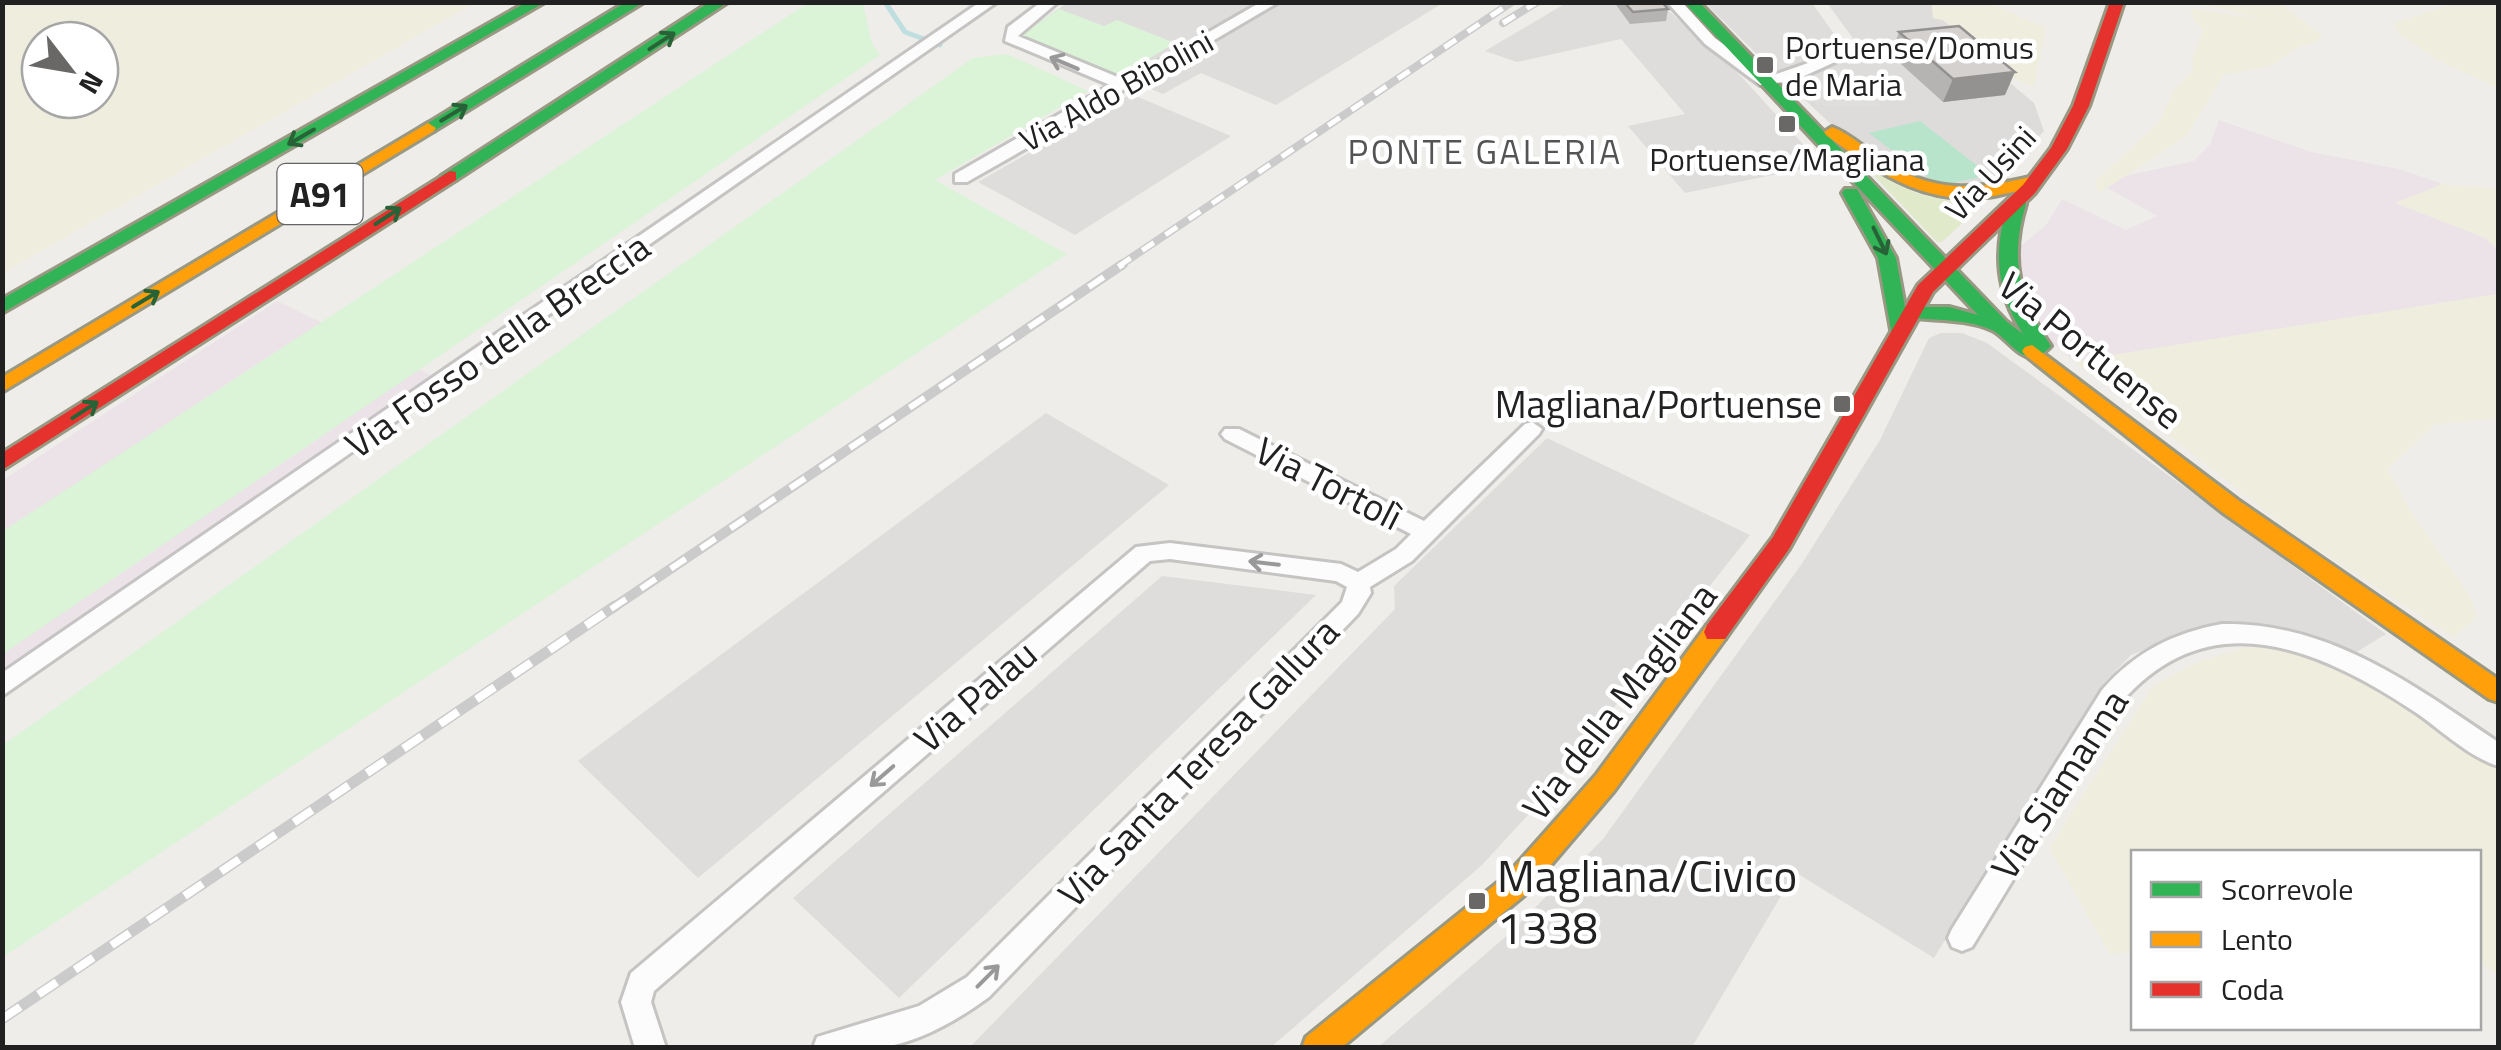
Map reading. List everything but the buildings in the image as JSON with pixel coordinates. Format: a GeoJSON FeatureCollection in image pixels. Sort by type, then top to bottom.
{"type":"FeatureCollection","features":[{"type":"Feature","properties":{"kind":"main road"},"geometry":{"type":"LineString","coordinates":[[2,307],[538,2]]}},
{"type":"Feature","properties":{"kind":"main road","name":"A91"},"geometry":{"type":"LineString","coordinates":[[347,150],[598,2]]}},
{"type":"Feature","properties":{"kind":"main road","name":"A91"},"geometry":{"type":"LineString","coordinates":[[2,386],[637,2]]}},
{"type":"Feature","properties":{"kind":"main road"},"geometry":{"type":"LineString","coordinates":[[2,462],[722,2]]}},
{"type":"Feature","properties":{"kind":"main road","name":"Via Usini"},"geometry":{"type":"LineString","coordinates":[[1904,322],[1943,268],[2037,179],[2075,120],[2117,2]]}},
{"type":"Feature","properties":{"kind":"main road","name":"Via Portuense"},"geometry":{"type":"LineString","coordinates":[[1694,6],[2000,326],[2230,506],[2498,692]]}},
{"type":"Feature","properties":{"kind":"main road"},"geometry":{"type":"LineString","coordinates":[[1804,122],[1832,132],[1893,178],[1923,192],[1958,198],[1982,197],[2037,179]]}},
{"type":"Feature","properties":{"kind":"main road"},"geometry":{"type":"LineString","coordinates":[[1837,158],[1840,177],[1879,235],[1891,264],[1904,322],[1949,313],[2000,326]]}},
{"type":"Feature","properties":{"kind":"main road"},"geometry":{"type":"LineString","coordinates":[[2019,198],[2005,237],[2005,285],[2034,338],[2078,390]]}},
{"type":"Feature","properties":{"kind":"main road","name":"Via della Magliana"},"geometry":{"type":"LineString","coordinates":[[1317,1048],[1490,908],[1531,870],[1585,808],[1781,543],[1854,420],[1904,322]]}},
{"type":"Feature","properties":{"kind":"street","name":"Via Fosso della Breccia"},"geometry":{"type":"LineString","coordinates":[[2,686],[990,2]]}},
{"type":"Feature","properties":{"kind":"street"},"geometry":{"type":"LineString","coordinates":[[1051,2],[1013,30],[1010,38],[1120,83]]}},
{"type":"Feature","properties":{"kind":"street","name":"Via Aldo Bibolini"},"geometry":{"type":"LineString","coordinates":[[961,178],[1112,92],[1120,83],[1154,70],[1272,2]]}},
{"type":"Feature","properties":{"kind":"street"},"geometry":{"type":"LineString","coordinates":[[1674,2],[1710,40],[1765,82],[1788,78],[1836,58]]}},
{"type":"Feature","properties":{"kind":"street","name":"Via Santa Teresa Gallura"},"geometry":{"type":"LineString","coordinates":[[828,1048],[913,1037],[978,988],[1350,608],[1359,593],[1358,583],[1393,564],[1532,429]]}},
{"type":"Feature","properties":{"kind":"street","name":"Via Tortolì"},"geometry":{"type":"LineString","coordinates":[[1232,434],[1426,532]]}},
{"type":"Feature","properties":{"kind":"street","name":"Via Palau"},"geometry":{"type":"LineString","coordinates":[[651,1048],[636,1002],[641,983],[1144,553],[1170,551],[1342,573],[1358,583]]}},
{"type":"Feature","properties":{"kind":"street","name":"Via Siamanna"},"geometry":{"type":"LineString","coordinates":[[1962,938],[2108,701],[2138,669],[2187,640],[2246,631],[2273,634],[2318,648],[2394,687],[2498,755]]}},
{"type":"Feature","properties":{"kind":"shaded area"},"geometry":{"type":"Polygon","coordinates":[[[3,2],[475,3],[3,273],[3,2]]]}},
{"type":"Feature","properties":{"kind":"shaded area"},"geometry":{"type":"Polygon","coordinates":[[[2460,2],[2498,3],[2498,88],[2437,60],[2398,33],[2393,23],[2460,2]]]}},
{"type":"Feature","properties":{"kind":"shaded area"},"geometry":{"type":"Polygon","coordinates":[[[1067,3],[1443,3],[1276,105],[1201,73],[1163,94],[1021,35],[1067,3]]]}},
{"type":"Feature","properties":{"kind":"shaded area"},"geometry":{"type":"Polygon","coordinates":[[[1566,3],[1660,3],[1737,72],[1822,165],[1685,193],[1628,126],[1685,114],[1621,39],[1517,62],[1485,51],[1566,3]]]}},
{"type":"Feature","properties":{"kind":"shaded area"},"geometry":{"type":"Polygon","coordinates":[[[1812,3],[1837,38],[1835,46],[1829,55],[1775,72],[1706,4],[1812,3]]]}},
{"type":"Feature","properties":{"kind":"shaded area"},"geometry":{"type":"Polygon","coordinates":[[[1827,3],[1932,3],[1933,18],[1943,20],[1959,33],[1858,45],[1827,3]]]}},
{"type":"Feature","properties":{"kind":"shaded area"},"geometry":{"type":"Polygon","coordinates":[[[1932,3],[1989,3],[2046,28],[2034,87],[2020,82],[1943,20],[1933,18],[1932,3]]]}},
{"type":"Feature","properties":{"kind":"shaded area"},"geometry":{"type":"Polygon","coordinates":[[[2200,3],[2281,3],[2322,35],[2319,41],[2297,48],[2271,66],[2224,75],[2186,137],[2099,193],[2095,182],[2159,122],[2174,89],[2193,71],[2192,60],[2203,29],[2194,21],[2191,8],[2259,19],[2200,3]]]}},
{"type":"Feature","properties":{"kind":"shaded area"},"geometry":{"type":"Polygon","coordinates":[[[1951,34],[2034,103],[2044,131],[2014,163],[1977,188],[1963,192],[1896,172],[1832,125],[1790,86],[1858,45],[1951,34]]]}},
{"type":"Feature","properties":{"kind":"shaded area"},"geometry":{"type":"Polygon","coordinates":[[[1834,67],[1844,67],[1884,107],[1817,105],[1794,85],[1834,67]]]}},
{"type":"Feature","properties":{"kind":"shaded area"},"geometry":{"type":"Polygon","coordinates":[[[1131,94],[1231,136],[1075,235],[978,182],[1131,94]]]}},
{"type":"Feature","properties":{"kind":"shaded area"},"geometry":{"type":"Polygon","coordinates":[[[2219,120],[2311,152],[2399,169],[2443,184],[2397,203],[2485,238],[2498,250],[2498,294],[2074,361],[2035,328],[2011,268],[2017,249],[2046,225],[2062,199],[2126,230],[2157,216],[2106,187],[2120,177],[2194,161],[2210,144],[2219,120]]]}},
{"type":"Feature","properties":{"kind":"shaded area"},"geometry":{"type":"Polygon","coordinates":[[[2443,184],[2498,189],[2498,250],[2485,238],[2395,203],[2443,184]]]}},
{"type":"Feature","properties":{"kind":"shaded area"},"geometry":{"type":"Polygon","coordinates":[[[2498,294],[2498,418],[2434,425],[2388,469],[2410,510],[2470,596],[2477,617],[2454,638],[2292,532],[2074,361],[2498,294]]]}},
{"type":"Feature","properties":{"kind":"shaded area"},"geometry":{"type":"Polygon","coordinates":[[[277,301],[431,375],[3,671],[3,480],[277,301]]]}},
{"type":"Feature","properties":{"kind":"shaded area"},"geometry":{"type":"Polygon","coordinates":[[[1941,333],[1962,333],[1987,343],[2386,634],[2355,653],[2306,636],[2232,625],[2178,636],[2131,655],[2104,683],[1934,958],[1795,872],[1692,1047],[1377,1048],[1511,932],[1603,839],[1801,565],[1880,440],[1929,338],[1941,333]]]}},
{"type":"Feature","properties":{"kind":"shaded area"},"geometry":{"type":"Polygon","coordinates":[[[1046,413],[1169,485],[698,878],[578,761],[1046,413]]]}},
{"type":"Feature","properties":{"kind":"shaded area"},"geometry":{"type":"Polygon","coordinates":[[[1547,438],[1750,535],[1538,804],[1482,865],[1271,1047],[970,1047],[1395,609],[1394,586],[1547,438]]]}},
{"type":"Feature","properties":{"kind":"shaded area"},"geometry":{"type":"Polygon","coordinates":[[[1162,576],[1316,595],[899,998],[793,898],[1162,576]]]}},
{"type":"Feature","properties":{"kind":"shaded area"},"geometry":{"type":"Polygon","coordinates":[[[2246,647],[2290,651],[2393,696],[2498,764],[2498,975],[2481,963],[2481,850],[2131,850],[2131,951],[2110,955],[2049,848],[2153,686],[2195,663],[2246,647]]]}},
{"type":"Feature","properties":{"kind":"green space"},"geometry":{"type":"Polygon","coordinates":[[[808,3],[863,3],[872,44],[880,55],[3,654],[3,531],[808,3]]]}},
{"type":"Feature","properties":{"kind":"green space"},"geometry":{"type":"Polygon","coordinates":[[[1059,9],[1104,26],[1117,20],[1175,43],[1118,77],[1021,35],[1059,9]]]}},
{"type":"Feature","properties":{"kind":"green space"},"geometry":{"type":"Polygon","coordinates":[[[1007,54],[1088,91],[935,180],[1067,254],[3,957],[3,745],[973,58],[1007,54]]]}},
{"type":"Feature","properties":{"kind":"green space"},"geometry":{"type":"Polygon","coordinates":[[[1920,121],[1989,175],[1939,186],[1869,133],[1920,121]]]}},
{"type":"Feature","properties":{"kind":"green space"},"geometry":{"type":"Polygon","coordinates":[[[1860,161],[1890,181],[1920,194],[1952,201],[1987,200],[1942,242],[1937,242],[1860,161]]]}},
{"type":"Feature","properties":{"kind":"waterway"},"geometry":{"type":"LineString","coordinates":[[885,2],[905,32],[940,45]]}},
{"type":"Feature","properties":{"kind":"railway"},"geometry":{"type":"LineString","coordinates":[[1119,266],[1512,2]]}},
{"type":"Feature","properties":{"kind":"railway"},"geometry":{"type":"LineString","coordinates":[[1503,23],[1537,2]]}},
{"type":"Feature","properties":{"kind":"railway"},"geometry":{"type":"LineString","coordinates":[[611,609],[1123,264]]}},
{"type":"Feature","properties":{"kind":"railway"},"geometry":{"type":"LineString","coordinates":[[2,1019],[615,606]]}},
{"type":"Feature","properties":{"kind":"traffic: fast"},"geometry":{"type":"LineString","coordinates":[[2,307],[538,2]]}},
{"type":"Feature","properties":{"kind":"traffic: fast"},"geometry":{"type":"LineString","coordinates":[[428,128],[637,2]]}},
{"type":"Feature","properties":{"kind":"traffic: fast"},"geometry":{"type":"LineString","coordinates":[[450,176],[721,2]]}},
{"type":"Feature","properties":{"kind":"traffic: fast"},"geometry":{"type":"LineString","coordinates":[[1691,2],[2000,326],[2032,351]]}},
{"type":"Feature","properties":{"kind":"traffic: fast"},"geometry":{"type":"LineString","coordinates":[[1851,193],[1887,258],[1899,331]]}},
{"type":"Feature","properties":{"kind":"traffic: fast"},"geometry":{"type":"LineString","coordinates":[[2017,204],[2007,243],[2008,278],[2020,312],[2041,346]]}},
{"type":"Feature","properties":{"kind":"traffic: fast"},"geometry":{"type":"LineString","coordinates":[[1910,312],[1949,313],[1995,325]]}},
{"type":"Feature","properties":{"kind":"traffic: slow"},"geometry":{"type":"LineString","coordinates":[[2,386],[428,128]]}},
{"type":"Feature","properties":{"kind":"traffic: slow"},"geometry":{"type":"LineString","coordinates":[[1832,132],[1881,167],[1924,188],[1971,194],[2030,182]]}},
{"type":"Feature","properties":{"kind":"traffic: slow"},"geometry":{"type":"LineString","coordinates":[[2032,351],[2230,506],[2498,692]]}},
{"type":"Feature","properties":{"kind":"traffic: slow"},"geometry":{"type":"LineString","coordinates":[[1317,1048],[1517,884],[1605,783],[1716,632]]}},
{"type":"Feature","properties":{"kind":"traffic: jam"},"geometry":{"type":"LineString","coordinates":[[1716,632],[1781,543],[1925,289],[2029,189],[2059,149],[2081,106],[2117,2]]}},
{"type":"Feature","properties":{"kind":"traffic: jam"},"geometry":{"type":"LineString","coordinates":[[2,463],[450,176]]}},
{"type":"Feature","properties":{"kind":"place","name":"Portuense/Domus de Maria"},"geometry":{"type":"Point","coordinates":[1765,65]}},
{"type":"Feature","properties":{"kind":"place","name":"Portuense/Magliana"},"geometry":{"type":"Point","coordinates":[1787,124]}},
{"type":"Feature","properties":{"kind":"place","name":"Magliana/Portuense"},"geometry":{"type":"Point","coordinates":[1842,404]}},
{"type":"Feature","properties":{"kind":"place","name":"Magliana/Civico 1338"},"geometry":{"type":"Point","coordinates":[1477,901]}},
{"type":"Feature","properties":{"kind":"district","name":"PONTE GALERIA"},"geometry":{"type":"Point","coordinates":[1485,151]}}]}
